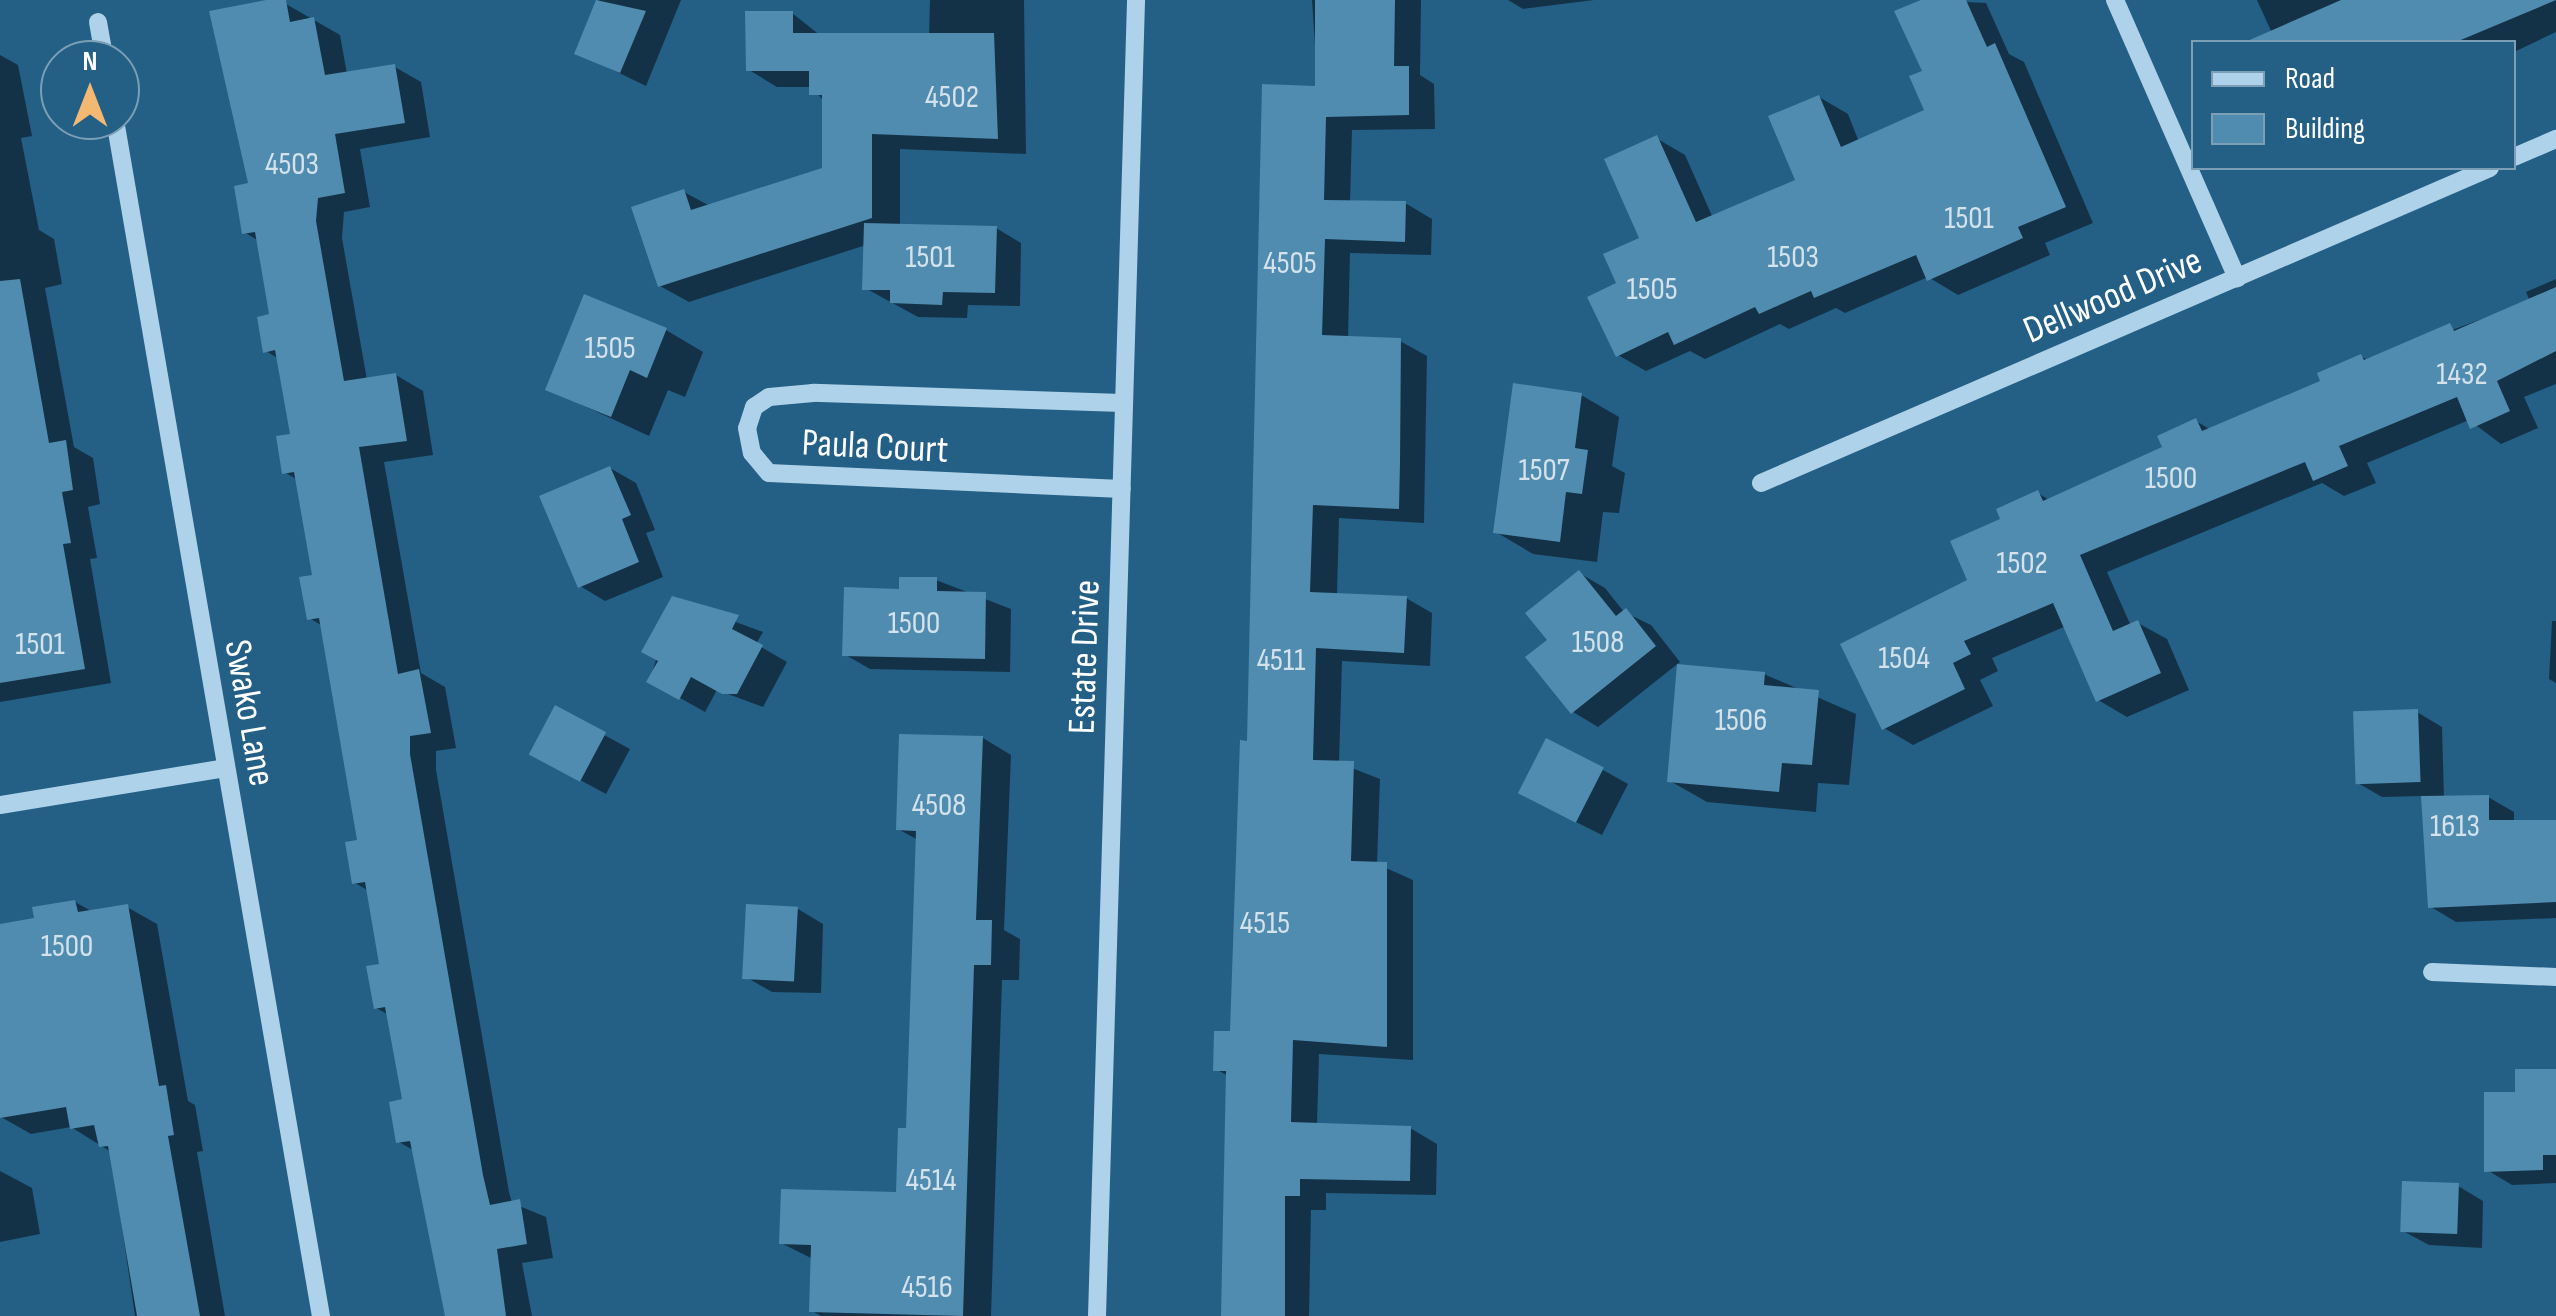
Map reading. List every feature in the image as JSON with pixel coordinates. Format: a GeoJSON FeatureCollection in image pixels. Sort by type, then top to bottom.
{"type":"FeatureCollection","features":[{"type":"Feature","properties":{"kind":"street","name":"Estate Drive"},"geometry":{"type":"LineString","coordinates":[[1097,1316],[1136,0]]}},
{"type":"Feature","properties":{"kind":"street"},"geometry":{"type":"LineString","coordinates":[[2116,0],[2236,278]]}},
{"type":"Feature","properties":{"kind":"street"},"geometry":{"type":"LineString","coordinates":[[98,22],[101,40]]}},
{"type":"Feature","properties":{"kind":"street"},"geometry":{"type":"LineString","coordinates":[[2516,156],[2556,139]]}},
{"type":"Feature","properties":{"kind":"street","name":"Swako Lane"},"geometry":{"type":"LineString","coordinates":[[118,140],[321,1316]]}},
{"type":"Feature","properties":{"kind":"street","name":"Dellwood Drive"},"geometry":{"type":"LineString","coordinates":[[1761,483],[2485,170]]}},
{"type":"Feature","properties":{"kind":"street","name":"Paula Court"},"geometry":{"type":"LineString","coordinates":[[1122,403],[813,393],[770,397],[754,407],[747,428],[752,453],[770,473],[1122,489]]}},
{"type":"Feature","properties":{"kind":"street"},"geometry":{"type":"LineString","coordinates":[[0,805],[226,768]]}},
{"type":"Feature","properties":{"kind":"street"},"geometry":{"type":"LineString","coordinates":[[2432,972],[2556,977]]}},
{"type":"Feature","properties":{"kind":"building"},"geometry":{"type":"Polygon","coordinates":[[[286,0],[290,22],[314,17],[325,75],[395,64],[405,123],[335,134],[345,193],[318,198],[316,221],[344,381],[396,373],[407,441],[359,447],[398,674],[419,669],[431,733],[410,736],[410,754],[483,1175],[490,1205],[520,1199],[527,1244],[497,1249],[506,1316],[445,1316],[410,1141],[396,1143],[389,1102],[402,1099],[385,1007],[374,1009],[366,966],[379,964],[365,882],[352,884],[345,842],[357,840],[319,618],[307,620],[299,577],[312,575],[294,472],[282,474],[276,436],[290,434],[275,350],[263,353],[257,317],[269,314],[255,232],[242,234],[234,186],[248,183],[209,11],[286,0]]]}},
{"type":"Feature","properties":{"kind":"building"},"geometry":{"type":"Polygon","coordinates":[[[596,0],[646,11],[620,73],[574,54],[596,0]]]}},
{"type":"Feature","properties":{"kind":"building"},"geometry":{"type":"Polygon","coordinates":[[[1315,0],[1395,0],[1394,66],[1409,66],[1409,115],[1326,117],[1324,200],[1406,201],[1405,242],[1325,239],[1322,335],[1401,338],[1399,509],[1313,505],[1310,592],[1407,596],[1404,653],[1316,648],[1313,760],[1354,761],[1351,861],[1387,862],[1387,1047],[1293,1040],[1291,1122],[1411,1126],[1410,1181],[1300,1179],[1300,1196],[1285,1196],[1285,1316],[1221,1316],[1226,1071],[1213,1071],[1214,1031],[1230,1031],[1240,740],[1247,741],[1262,84],[1315,86],[1315,0]]]}},
{"type":"Feature","properties":{"kind":"building"},"geometry":{"type":"Polygon","coordinates":[[[1921,0],[1966,0],[1987,47],[1995,43],[2066,207],[2018,227],[2023,238],[1927,281],[1916,255],[1814,298],[1811,291],[1759,314],[1755,307],[1674,345],[1668,332],[1616,357],[1587,297],[1616,283],[1603,254],[1639,238],[1604,159],[1657,135],[1696,222],[1795,180],[1768,116],[1819,95],[1841,147],[1924,110],[1909,76],[1922,71],[1894,11],[1921,0]]]}},
{"type":"Feature","properties":{"kind":"building"},"geometry":{"type":"Polygon","coordinates":[[[2341,0],[2556,0],[2461,40],[2250,40],[2341,0]]]}},
{"type":"Feature","properties":{"kind":"building"},"geometry":{"type":"Polygon","coordinates":[[[745,11],[793,11],[793,33],[994,33],[998,139],[872,134],[872,218],[658,287],[631,207],[684,189],[691,210],[822,168],[822,95],[809,95],[809,71],[746,71],[745,11]]]}},
{"type":"Feature","properties":{"kind":"building"},"geometry":{"type":"Polygon","coordinates":[[[864,223],[997,226],[995,293],[943,292],[942,305],[890,303],[890,290],[862,290],[864,223]]]}},
{"type":"Feature","properties":{"kind":"building"},"geometry":{"type":"Polygon","coordinates":[[[20,279],[49,443],[66,440],[73,490],[62,492],[71,543],[63,544],[85,669],[0,683],[0,281],[20,279]]]}},
{"type":"Feature","properties":{"kind":"building"},"geometry":{"type":"Polygon","coordinates":[[[2556,287],[2556,351],[2497,381],[2510,411],[2470,429],[2457,397],[2339,446],[2348,466],[2313,481],[2305,462],[2080,555],[2113,631],[2138,620],[2161,673],[2096,702],[2053,603],[1964,641],[1971,654],[1953,663],[1965,689],[1882,730],[1840,644],[1967,580],[1950,541],[2000,519],[1996,509],[2038,490],[2043,501],[2162,447],[2157,436],[2196,418],[2202,431],[2320,381],[2317,373],[2361,354],[2364,360],[2450,323],[2454,331],[2556,287]]]}},
{"type":"Feature","properties":{"kind":"building"},"geometry":{"type":"Polygon","coordinates":[[[584,294],[667,328],[647,378],[630,370],[611,417],[545,390],[584,294]]]}},
{"type":"Feature","properties":{"kind":"building"},"geometry":{"type":"Polygon","coordinates":[[[1513,383],[1582,393],[1575,448],[1588,450],[1582,494],[1566,492],[1560,542],[1493,533],[1513,383]]]}},
{"type":"Feature","properties":{"kind":"building"},"geometry":{"type":"Polygon","coordinates":[[[610,466],[631,515],[622,519],[639,562],[578,588],[539,496],[610,466]]]}},
{"type":"Feature","properties":{"kind":"building"},"geometry":{"type":"Polygon","coordinates":[[[1579,570],[1616,616],[1626,608],[1656,646],[1571,714],[1525,657],[1547,640],[1525,613],[1579,570]]]}},
{"type":"Feature","properties":{"kind":"building"},"geometry":{"type":"Polygon","coordinates":[[[899,577],[937,577],[937,591],[986,592],[985,659],[842,656],[844,587],[899,589],[899,577]]]}},
{"type":"Feature","properties":{"kind":"building"},"geometry":{"type":"Polygon","coordinates":[[[672,596],[739,615],[732,629],[763,645],[737,694],[722,694],[691,677],[679,700],[646,682],[658,661],[641,652],[672,596]]]}},
{"type":"Feature","properties":{"kind":"building"},"geometry":{"type":"Polygon","coordinates":[[[1677,664],[1765,672],[1764,685],[1819,690],[1812,765],[1782,763],[1779,792],[1667,782],[1677,664]]]}},
{"type":"Feature","properties":{"kind":"building"},"geometry":{"type":"Polygon","coordinates":[[[555,705],[606,732],[580,782],[529,754],[555,705]]]}},
{"type":"Feature","properties":{"kind":"building"},"geometry":{"type":"Polygon","coordinates":[[[2418,709],[2421,782],[2356,784],[2353,711],[2418,709]]]}},
{"type":"Feature","properties":{"kind":"building"},"geometry":{"type":"Polygon","coordinates":[[[899,734],[983,736],[976,920],[992,920],[991,965],[974,965],[963,1316],[809,1312],[811,1245],[779,1244],[781,1189],[896,1192],[898,1128],[906,1128],[916,831],[896,830],[899,734]]]}},
{"type":"Feature","properties":{"kind":"building"},"geometry":{"type":"Polygon","coordinates":[[[1546,738],[1604,768],[1576,823],[1518,793],[1546,738]]]}},
{"type":"Feature","properties":{"kind":"building"},"geometry":{"type":"Polygon","coordinates":[[[2489,795],[2489,820],[2556,820],[2556,902],[2428,908],[2421,796],[2489,795]]]}},
{"type":"Feature","properties":{"kind":"building"},"geometry":{"type":"Polygon","coordinates":[[[75,900],[78,912],[128,904],[159,1086],[166,1085],[174,1135],[168,1136],[200,1316],[137,1316],[108,1146],[99,1147],[94,1125],[70,1129],[66,1107],[0,1118],[0,924],[34,918],[32,907],[75,900]]]}},
{"type":"Feature","properties":{"kind":"building"},"geometry":{"type":"Polygon","coordinates":[[[746,904],[798,907],[794,982],[742,979],[746,904]]]}},
{"type":"Feature","properties":{"kind":"building"},"geometry":{"type":"Polygon","coordinates":[[[2515,1069],[2556,1069],[2556,1155],[2543,1155],[2543,1170],[2484,1172],[2484,1092],[2515,1092],[2515,1069]]]}},
{"type":"Feature","properties":{"kind":"building"},"geometry":{"type":"Polygon","coordinates":[[[2402,1181],[2459,1183],[2457,1234],[2400,1232],[2402,1181]]]}}]}
